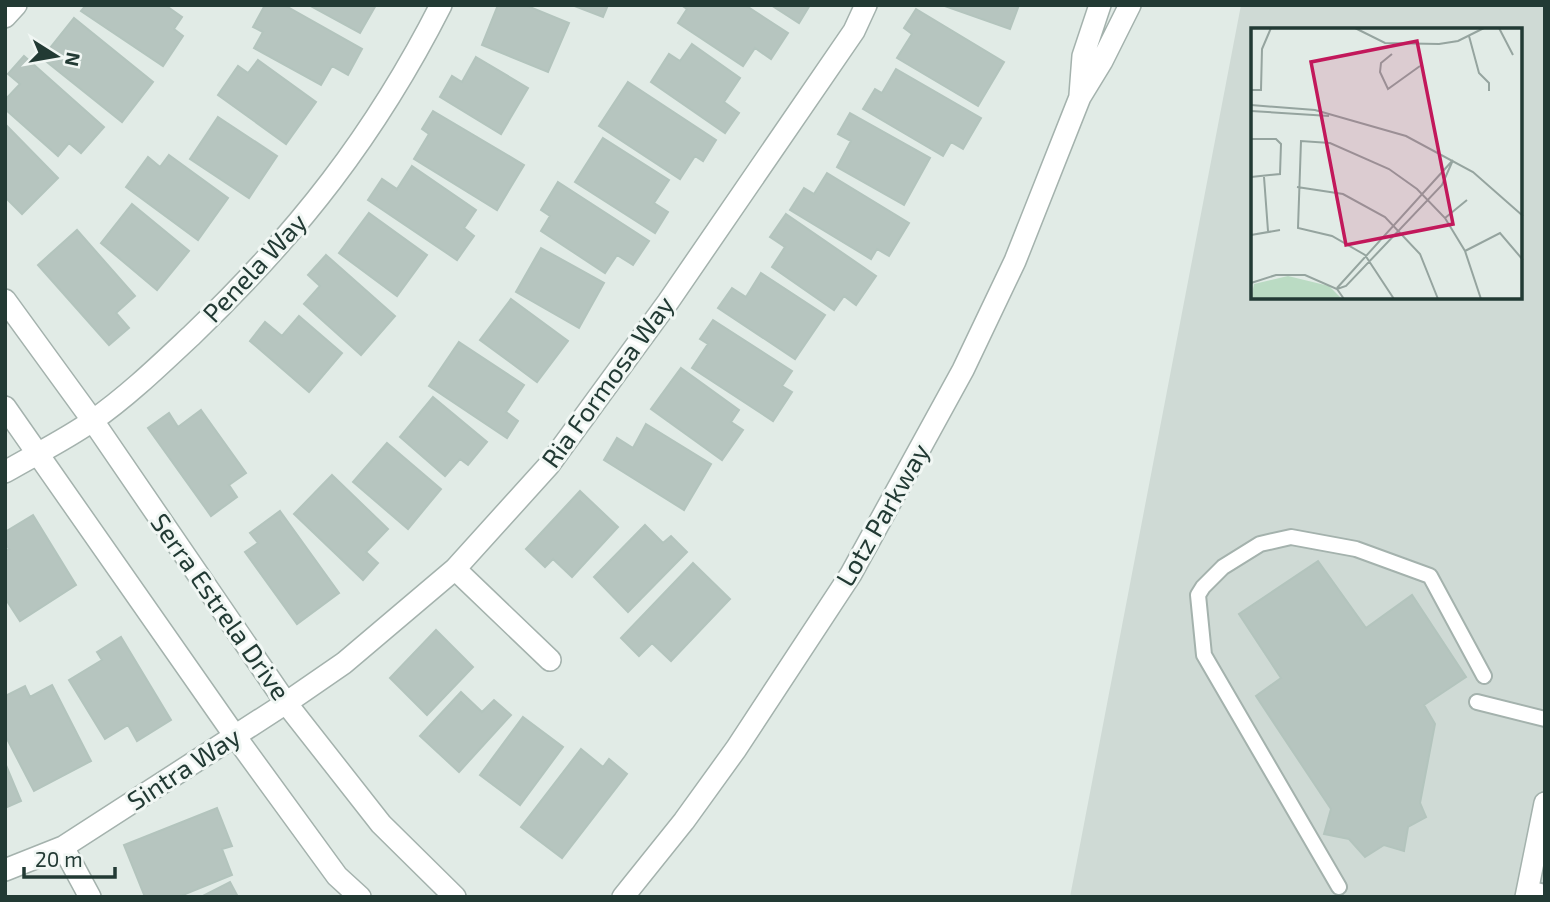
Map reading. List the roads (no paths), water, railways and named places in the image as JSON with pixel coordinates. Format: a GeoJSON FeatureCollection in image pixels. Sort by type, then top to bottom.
{"type":"FeatureCollection","features":[{"type":"Feature","properties":{"kind":"street"},"geometry":{"type":"LineString","coordinates":[[5,17],[16,5]]}},
{"type":"Feature","properties":{"kind":"street","name":"Penela Way"},"geometry":{"type":"LineString","coordinates":[[5,472],[93,421],[163,363],[246,283],[319,199],[373,126],[415,56],[441,5]]}},
{"type":"Feature","properties":{"kind":"street","name":"Ria Formosa Way"},"geometry":{"type":"LineString","coordinates":[[286,703],[344,663],[455,569],[549,465],[644,335],[854,31],[866,5]]}},
{"type":"Feature","properties":{"kind":"street","name":"Lotz Parkway"},"geometry":{"type":"LineString","coordinates":[[1080,97],[1083,56],[1100,5]]}},
{"type":"Feature","properties":{"kind":"street","name":"Lotz Parkway"},"geometry":{"type":"LineString","coordinates":[[623,897],[684,821],[736,749],[851,574],[963,370],[1015,261],[1080,97],[1102,61],[1130,5]]}},
{"type":"Feature","properties":{"kind":"street","name":"Serra Estrela Drive"},"geometry":{"type":"LineString","coordinates":[[5,300],[93,421],[286,703],[381,824],[455,897]]}},
{"type":"Feature","properties":{"kind":"street"},"geometry":{"type":"LineString","coordinates":[[5,407],[235,736],[337,876],[360,897]]}},
{"type":"Feature","properties":{"kind":"street"},"geometry":{"type":"LineString","coordinates":[[455,569],[550,660]]}},
{"type":"Feature","properties":{"kind":"street","name":"Sintra Way"},"geometry":{"type":"LineString","coordinates":[[5,870],[63,846],[286,703]]}},
{"type":"Feature","properties":{"kind":"street"},"geometry":{"type":"LineString","coordinates":[[1533,892],[1544,806]]}},
{"type":"Feature","properties":{"kind":"street"},"geometry":{"type":"LineString","coordinates":[[63,846],[90,897]]}},
{"type":"Feature","properties":{"kind":"lane"},"geometry":{"type":"LineString","coordinates":[[1339,887],[1204,655],[1198,595],[1203,587],[1223,567],[1261,544],[1291,537],[1356,549],[1430,576],[1484,676]]}},
{"type":"Feature","properties":{"kind":"lane"},"geometry":{"type":"LineString","coordinates":[[1477,702],[1545,719]]}}]}
